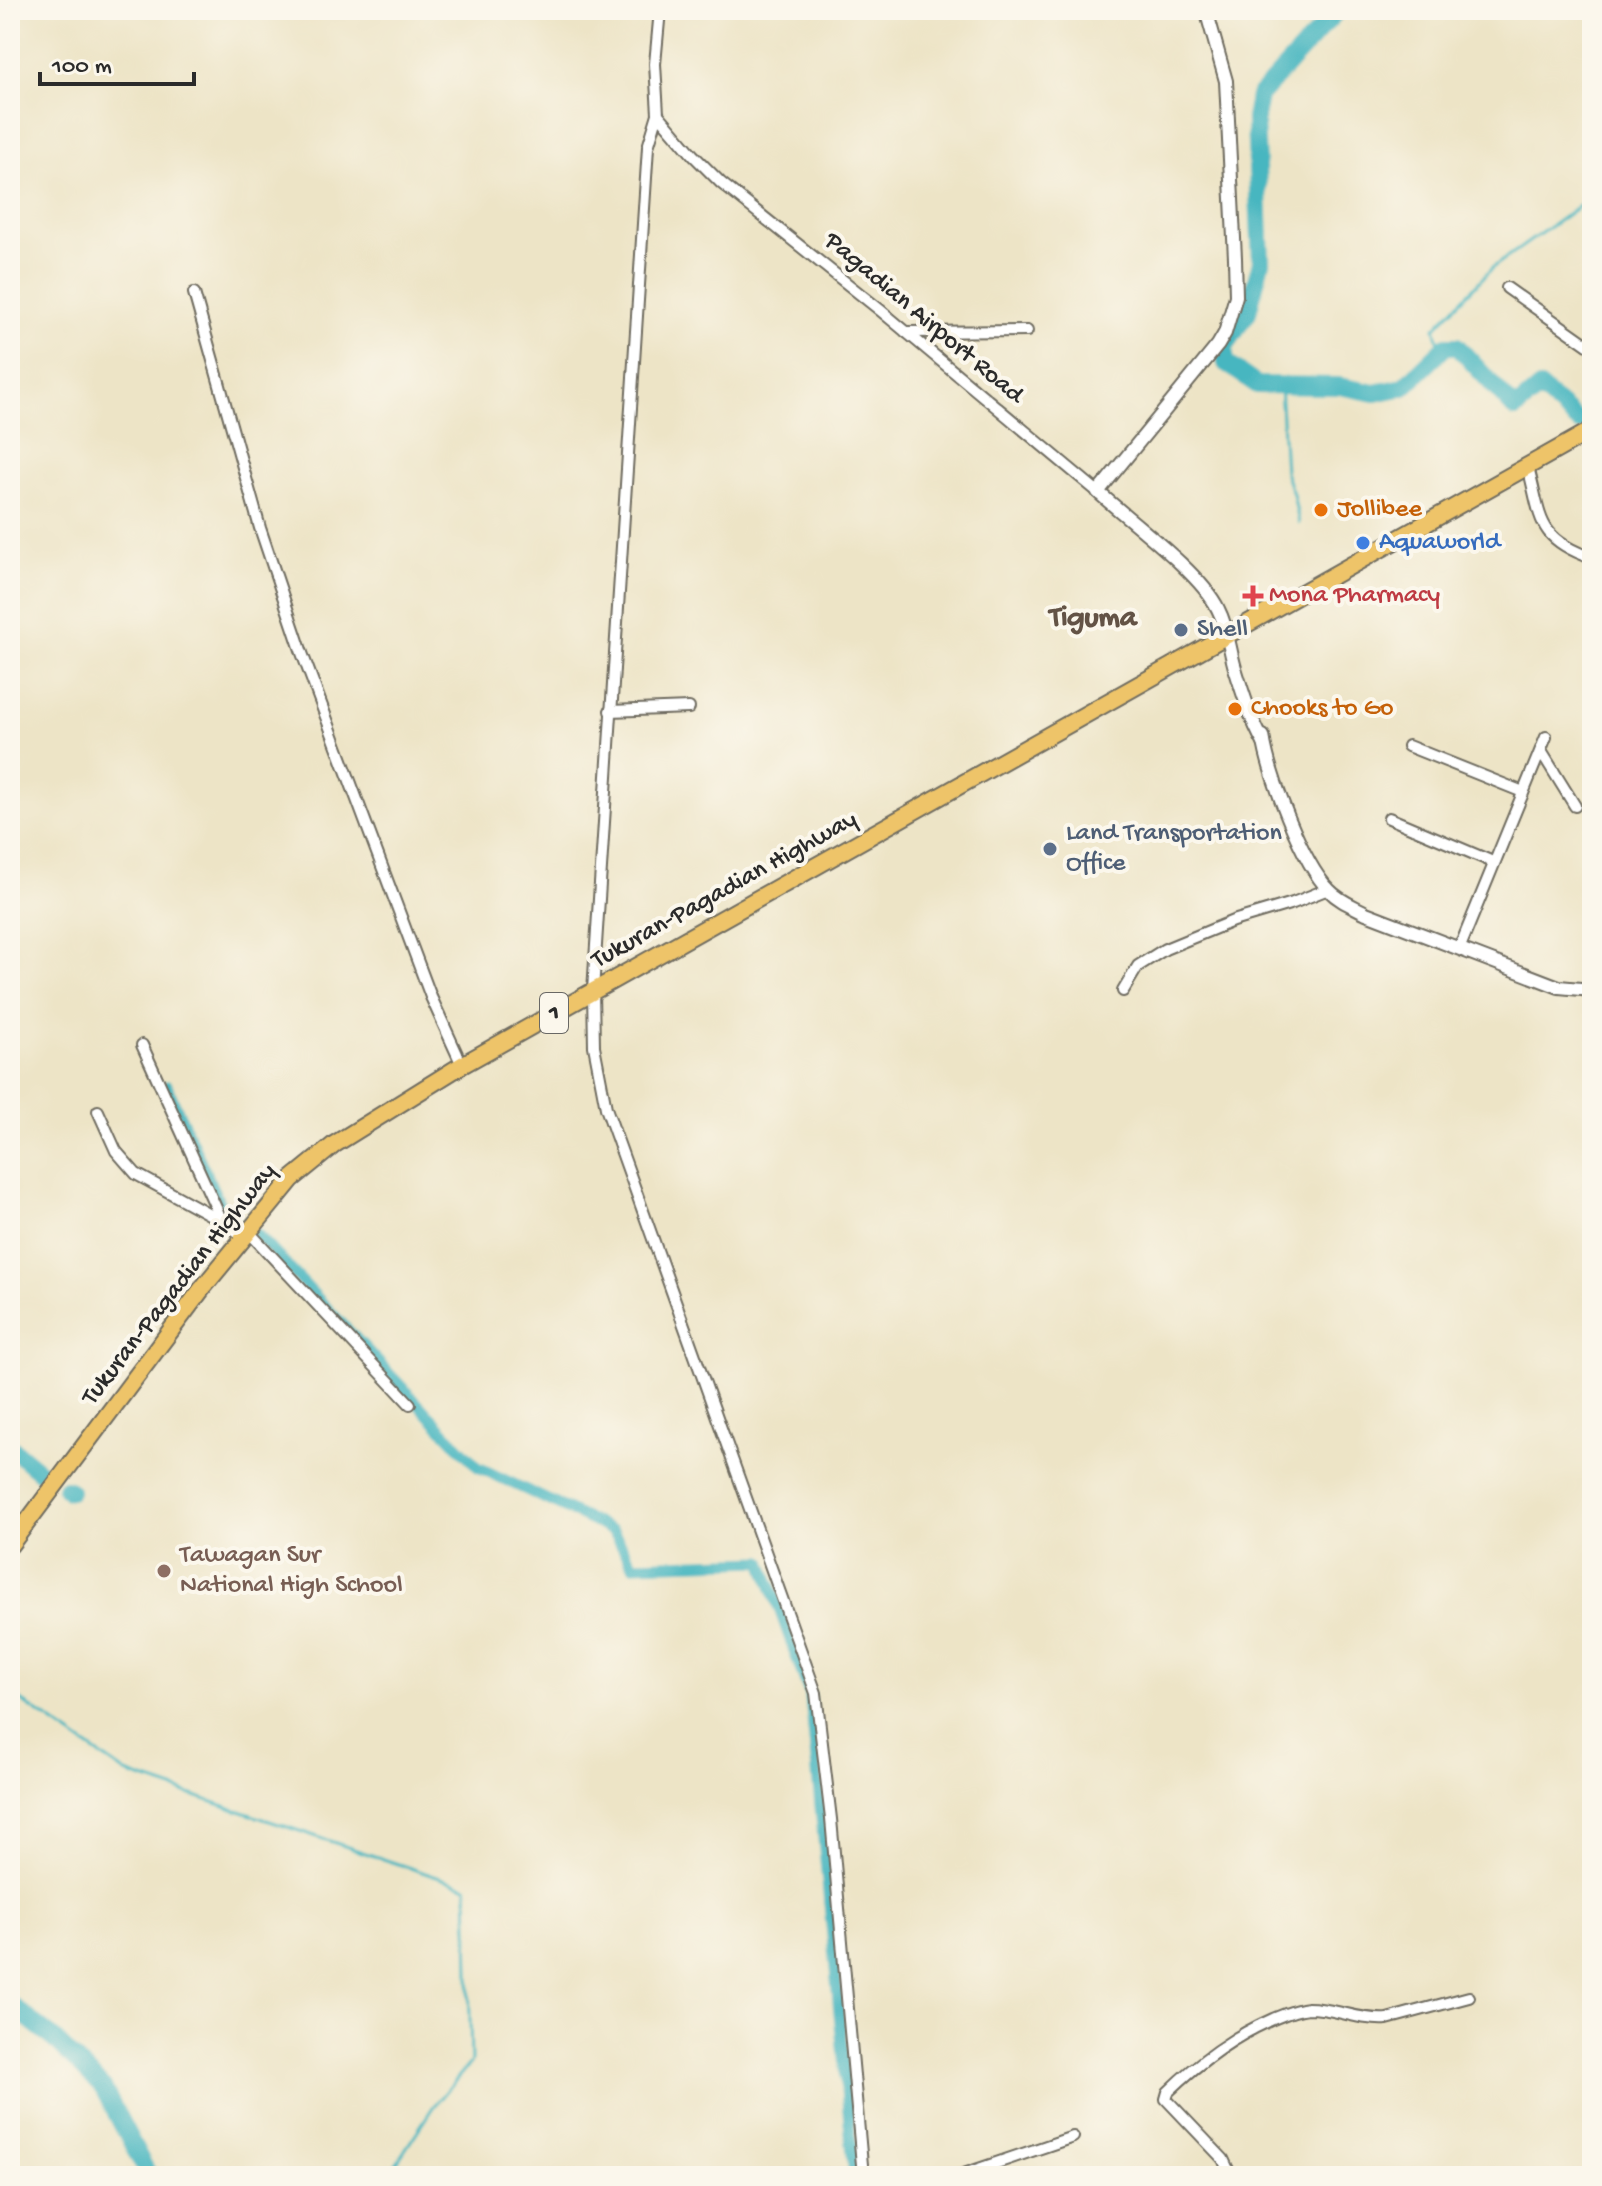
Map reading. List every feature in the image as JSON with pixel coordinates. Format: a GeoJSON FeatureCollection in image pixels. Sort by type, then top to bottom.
{"type":"FeatureCollection","features":[{"type":"Feature","properties":{"kind":"highway","name":"Tukuran-Pagadian Highway"},"geometry":{"type":"LineString","coordinates":[[10,1545],[245,1234],[292,1179],[335,1144],[462,1065],[1592,430]]}},
{"type":"Feature","properties":{"kind":"street"},"geometry":{"type":"LineString","coordinates":[[660,10],[655,64],[658,114],[648,147],[610,711],[593,991],[594,1046],[606,1108],[816,1693],[831,1819],[863,2176]]}},
{"type":"Feature","properties":{"kind":"street"},"geometry":{"type":"LineString","coordinates":[[1098,492],[1218,345],[1225,333],[1236,296],[1226,81],[1206,10]]}},
{"type":"Feature","properties":{"kind":"street","name":"Pagadian Airport Road"},"geometry":{"type":"LineString","coordinates":[[658,114],[721,183],[1098,492],[1207,592],[1218,607],[1228,634],[1234,664],[1292,825],[1314,872],[1328,889]]}},
{"type":"Feature","properties":{"kind":"street"},"geometry":{"type":"LineString","coordinates":[[1507,288],[1592,348]]}},
{"type":"Feature","properties":{"kind":"street"},"geometry":{"type":"LineString","coordinates":[[194,293],[260,528],[297,639],[431,997],[462,1065]]}},
{"type":"Feature","properties":{"kind":"street"},"geometry":{"type":"LineString","coordinates":[[906,332],[1027,331]]}},
{"type":"Feature","properties":{"kind":"street"},"geometry":{"type":"LineString","coordinates":[[1528,467],[1545,529],[1554,540],[1592,558]]}},
{"type":"Feature","properties":{"kind":"street"},"geometry":{"type":"LineString","coordinates":[[610,711],[689,708]]}},
{"type":"Feature","properties":{"kind":"street"},"geometry":{"type":"LineString","coordinates":[[1460,947],[1546,737]]}},
{"type":"Feature","properties":{"kind":"street"},"geometry":{"type":"LineString","coordinates":[[1408,746],[1523,792]]}},
{"type":"Feature","properties":{"kind":"street"},"geometry":{"type":"LineString","coordinates":[[1541,751],[1575,806]]}},
{"type":"Feature","properties":{"kind":"street"},"geometry":{"type":"LineString","coordinates":[[1389,818],[1493,862]]}},
{"type":"Feature","properties":{"kind":"street"},"geometry":{"type":"LineString","coordinates":[[1123,991],[1138,966],[1165,949],[1233,921],[1328,889],[1337,898],[1366,913],[1559,987],[1592,990]]}},
{"type":"Feature","properties":{"kind":"street"},"geometry":{"type":"LineString","coordinates":[[142,1045],[222,1221]]}},
{"type":"Feature","properties":{"kind":"street"},"geometry":{"type":"LineString","coordinates":[[98,1111],[107,1135],[136,1174],[245,1234],[410,1404]]}},
{"type":"Feature","properties":{"kind":"street"},"geometry":{"type":"LineString","coordinates":[[1231,2176],[1223,2159],[1166,2099],[1168,2092],[1225,2042],[1293,2011],[1318,2009],[1363,2018],[1387,2019],[1469,1997]]}},
{"type":"Feature","properties":{"kind":"street"},"geometry":{"type":"LineString","coordinates":[[958,2176],[1073,2137]]}},
{"type":"Feature","properties":{"kind":"waterway"},"geometry":{"type":"LineString","coordinates":[[1338,10],[1259,96],[1255,119],[1261,262],[1248,312],[1224,348],[1226,363],[1257,385],[1339,386],[1375,393],[1404,387],[1446,346],[1457,346],[1515,409],[1540,388],[1579,422]]}},
{"type":"Feature","properties":{"kind":"waterway"},"geometry":{"type":"LineString","coordinates":[[1441,350],[1435,328],[1492,268],[1592,197]]}},
{"type":"Feature","properties":{"kind":"waterway"},"geometry":{"type":"LineString","coordinates":[[1280,385],[1285,472],[1299,523]]}},
{"type":"Feature","properties":{"kind":"waterway"},"geometry":{"type":"LineString","coordinates":[[167,1086],[222,1209],[235,1216]]}},
{"type":"Feature","properties":{"kind":"waterway"},"geometry":{"type":"LineString","coordinates":[[257,1234],[478,1467],[613,1531],[633,1565],[762,1561],[810,1696],[854,2176]]}},
{"type":"Feature","properties":{"kind":"waterway"},"geometry":{"type":"LineString","coordinates":[[10,1447],[40,1472]]}},
{"type":"Feature","properties":{"kind":"waterway"},"geometry":{"type":"LineString","coordinates":[[66,1489],[70,1491]]}},
{"type":"Feature","properties":{"kind":"waterway"},"geometry":{"type":"LineString","coordinates":[[65,1498],[70,1491]]}},
{"type":"Feature","properties":{"kind":"waterway"},"geometry":{"type":"LineString","coordinates":[[10,1693],[126,1773],[467,1887],[471,2062],[433,2107],[388,2176]]}},
{"type":"Feature","properties":{"kind":"waterway"},"geometry":{"type":"LineString","coordinates":[[10,2004],[54,2039],[103,2088],[149,2176]]}},
{"type":"Feature","properties":{"kind":"place","name":"Jollibee"},"geometry":{"type":"Point","coordinates":[1321,510]}},
{"type":"Feature","properties":{"kind":"place","name":"Aquaworld"},"geometry":{"type":"Point","coordinates":[1363,543]}},
{"type":"Feature","properties":{"kind":"place","name":"Mona Pharmacy"},"geometry":{"type":"Point","coordinates":[1253,596]}},
{"type":"Feature","properties":{"kind":"place","name":"Shell"},"geometry":{"type":"Point","coordinates":[1181,630]}},
{"type":"Feature","properties":{"kind":"place","name":"Chooks to Go"},"geometry":{"type":"Point","coordinates":[1235,709]}},
{"type":"Feature","properties":{"kind":"place","name":"Land Transportation Office"},"geometry":{"type":"Point","coordinates":[1050,849]}},
{"type":"Feature","properties":{"kind":"place","name":"Tawagan Sur National High School"},"geometry":{"type":"Point","coordinates":[164,1571]}},
{"type":"Feature","properties":{"kind":"district","name":"Tiguma"},"geometry":{"type":"Point","coordinates":[1093,619]}}]}
